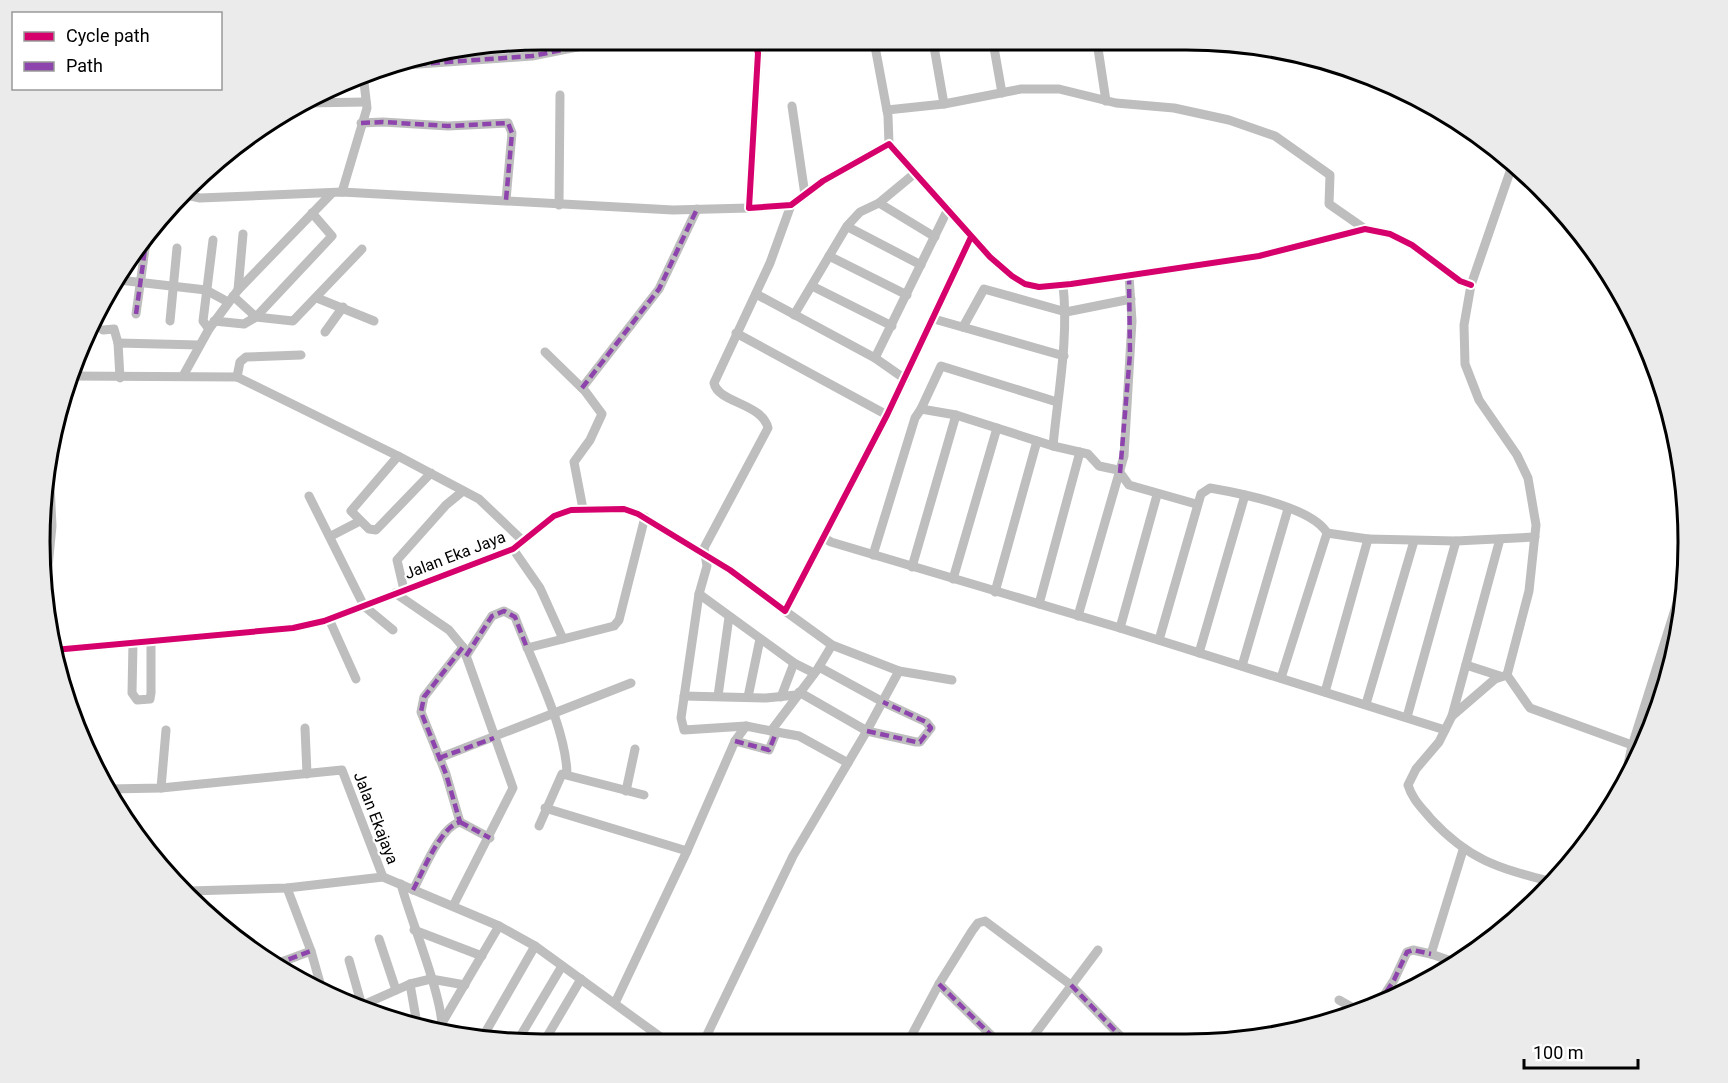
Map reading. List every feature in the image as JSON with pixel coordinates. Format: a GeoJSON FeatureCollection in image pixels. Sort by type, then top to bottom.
{"type":"FeatureCollection","features":[{"type":"Feature","properties":{"kind":"street"},"geometry":{"type":"LineString","coordinates":[[425,64],[532,56],[562,50]]}},
{"type":"Feature","properties":{"kind":"street"},"geometry":{"type":"LineString","coordinates":[[749,208],[757,50]]}},
{"type":"Feature","properties":{"kind":"street"},"geometry":{"type":"LineString","coordinates":[[876,50],[887,110],[889,144],[971,237],[1012,276],[1025,284],[1039,287],[1063,285],[1259,256],[1365,229]]}},
{"type":"Feature","properties":{"kind":"street"},"geometry":{"type":"LineString","coordinates":[[935,50],[944,104]]}},
{"type":"Feature","properties":{"kind":"street"},"geometry":{"type":"LineString","coordinates":[[994,50],[1002,93]]}},
{"type":"Feature","properties":{"kind":"street"},"geometry":{"type":"LineString","coordinates":[[1098,50],[1106,101]]}},
{"type":"Feature","properties":{"kind":"street"},"geometry":{"type":"LineString","coordinates":[[183,376],[211,325],[233,296],[312,213],[337,192],[362,123],[366,102],[364,83]]}},
{"type":"Feature","properties":{"kind":"street"},"geometry":{"type":"LineString","coordinates":[[887,110],[944,104],[1039,87],[1059,89],[1106,101],[1202,113],[1275,136],[1330,175],[1329,204],[1365,229],[1390,234],[1412,245],[1460,281],[1471,285]]}},
{"type":"Feature","properties":{"kind":"street"},"geometry":{"type":"LineString","coordinates":[[559,205],[560,95]]}},
{"type":"Feature","properties":{"kind":"street"},"geometry":{"type":"LineString","coordinates":[[319,103],[366,102]]}},
{"type":"Feature","properties":{"kind":"street"},"geometry":{"type":"LineString","coordinates":[[792,106],[805,195]]}},
{"type":"Feature","properties":{"kind":"street"},"geometry":{"type":"LineString","coordinates":[[362,123],[448,126],[508,123],[512,133],[506,200]]}},
{"type":"Feature","properties":{"kind":"street"},"geometry":{"type":"LineString","coordinates":[[192,196],[200,198],[337,192],[506,200],[559,205],[697,209],[791,205],[889,144]]}},
{"type":"Feature","properties":{"kind":"street"},"geometry":{"type":"LineString","coordinates":[[1452,716],[1504,676],[1529,591],[1535,537],[1528,478],[1517,455],[1479,400],[1466,364],[1464,325],[1471,285],[1511,172]]}},
{"type":"Feature","properties":{"kind":"street"},"geometry":{"type":"LineString","coordinates":[[794,315],[829,256],[860,212],[879,203],[914,174]]}},
{"type":"Feature","properties":{"kind":"street"},"geometry":{"type":"LineString","coordinates":[[879,203],[935,237]]}},
{"type":"Feature","properties":{"kind":"street"},"geometry":{"type":"LineString","coordinates":[[791,205],[756,294],[715,378],[715,390],[763,417],[768,428],[703,552],[707,566],[699,594],[681,718],[684,730],[746,726],[799,736],[848,763]]}},
{"type":"Feature","properties":{"kind":"street"},"geometry":{"type":"LineString","coordinates":[[582,388],[659,289],[697,209]]}},
{"type":"Feature","properties":{"kind":"street"},"geometry":{"type":"LineString","coordinates":[[875,358],[948,209]]}},
{"type":"Feature","properties":{"kind":"street"},"geometry":{"type":"LineString","coordinates":[[213,240],[203,321],[211,325],[244,324],[256,317],[331,239],[331,233],[312,213]]}},
{"type":"Feature","properties":{"kind":"street"},"geometry":{"type":"LineString","coordinates":[[848,227],[921,266]]}},
{"type":"Feature","properties":{"kind":"street"},"geometry":{"type":"LineString","coordinates":[[233,296],[243,234]]}},
{"type":"Feature","properties":{"kind":"street"},"geometry":{"type":"LineString","coordinates":[[785,611],[887,416],[971,237]]}},
{"type":"Feature","properties":{"kind":"street"},"geometry":{"type":"LineString","coordinates":[[170,321],[177,248]]}},
{"type":"Feature","properties":{"kind":"street"},"geometry":{"type":"LineString","coordinates":[[124,280],[173,285],[233,296],[256,317],[293,321],[362,249]]}},
{"type":"Feature","properties":{"kind":"street"},"geometry":{"type":"LineString","coordinates":[[136,314],[145,251]]}},
{"type":"Feature","properties":{"kind":"street"},"geometry":{"type":"LineString","coordinates":[[829,256],[907,295]]}},
{"type":"Feature","properties":{"kind":"street"},"geometry":{"type":"LineString","coordinates":[[1078,616],[1120,473],[1130,364],[1129,275]]}},
{"type":"Feature","properties":{"kind":"street"},"geometry":{"type":"LineString","coordinates":[[1053,446],[1064,356],[1066,312],[1063,285]]}},
{"type":"Feature","properties":{"kind":"street"},"geometry":{"type":"LineString","coordinates":[[812,286],[892,326]]}},
{"type":"Feature","properties":{"kind":"street"},"geometry":{"type":"LineString","coordinates":[[963,327],[981,291],[987,289],[1066,312],[1131,299]]}},
{"type":"Feature","properties":{"kind":"street"},"geometry":{"type":"LineString","coordinates":[[756,294],[875,358],[905,379]]}},
{"type":"Feature","properties":{"kind":"street"},"geometry":{"type":"LineString","coordinates":[[316,298],[374,321]]}},
{"type":"Feature","properties":{"kind":"street"},"geometry":{"type":"LineString","coordinates":[[325,332],[343,307]]}},
{"type":"Feature","properties":{"kind":"street"},"geometry":{"type":"LineString","coordinates":[[934,319],[1064,356]]}},
{"type":"Feature","properties":{"kind":"street"},"geometry":{"type":"LineString","coordinates":[[102,330],[114,329],[118,343],[120,378]]}},
{"type":"Feature","properties":{"kind":"street"},"geometry":{"type":"LineString","coordinates":[[736,333],[887,416]]}},
{"type":"Feature","properties":{"kind":"street"},"geometry":{"type":"LineString","coordinates":[[118,343],[199,345]]}},
{"type":"Feature","properties":{"kind":"street"},"geometry":{"type":"LineString","coordinates":[[545,352],[582,388],[602,414],[590,440],[574,462],[583,509]]}},
{"type":"Feature","properties":{"kind":"street"},"geometry":{"type":"LineString","coordinates":[[237,377],[240,362],[246,357],[301,355]]}},
{"type":"Feature","properties":{"kind":"street"},"geometry":{"type":"LineString","coordinates":[[873,555],[915,418],[941,366],[1057,402]]}},
{"type":"Feature","properties":{"kind":"street"},"geometry":{"type":"LineString","coordinates":[[78,376],[237,377],[398,456],[463,491],[472,493],[492,508],[523,541]]}},
{"type":"Feature","properties":{"kind":"street"},"geometry":{"type":"LineString","coordinates":[[921,410],[956,416],[1090,455],[1099,466],[1116,469],[1128,485],[1157,495],[1196,504]]}},
{"type":"Feature","properties":{"kind":"street"},"geometry":{"type":"LineString","coordinates":[[912,567],[956,416]]}},
{"type":"Feature","properties":{"kind":"street"},"geometry":{"type":"LineString","coordinates":[[953,579],[997,428]]}},
{"type":"Feature","properties":{"kind":"street"},"geometry":{"type":"LineString","coordinates":[[995,592],[1037,441]]}},
{"type":"Feature","properties":{"kind":"street"},"geometry":{"type":"LineString","coordinates":[[1039,604],[1080,452]]}},
{"type":"Feature","properties":{"kind":"street"},"geometry":{"type":"LineString","coordinates":[[398,456],[352,507],[351,511],[369,529],[376,530],[431,473]]}},
{"type":"Feature","properties":{"kind":"street"},"geometry":{"type":"LineString","coordinates":[[1159,640],[1196,504],[1201,494],[1210,488],[1245,495],[1288,509],[1319,523],[1327,533],[1368,539],[1414,541],[1535,537]]}},
{"type":"Feature","properties":{"kind":"street"},"geometry":{"type":"LineString","coordinates":[[453,906],[490,838],[513,788],[464,652],[442,625],[399,591],[397,560],[446,505],[463,491]]}},
{"type":"Feature","properties":{"kind":"street"},"geometry":{"type":"LineString","coordinates":[[1120,628],[1157,495]]}},
{"type":"Feature","properties":{"kind":"street"},"geometry":{"type":"LineString","coordinates":[[1199,653],[1245,495]]}},
{"type":"Feature","properties":{"kind":"street"},"geometry":{"type":"LineString","coordinates":[[309,496],[364,606],[393,630]]}},
{"type":"Feature","properties":{"kind":"street"},"geometry":{"type":"LineString","coordinates":[[1242,666],[1288,509]]}},
{"type":"Feature","properties":{"kind":"street","name":"Jalan Eka Jaya"},"geometry":{"type":"LineString","coordinates":[[62,649],[293,628],[328,620],[513,549],[554,516],[571,510],[624,510],[645,517],[703,552],[832,645],[899,670],[952,680]]}},
{"type":"Feature","properties":{"kind":"street"},"geometry":{"type":"LineString","coordinates":[[527,648],[614,626],[619,620],[645,517]]}},
{"type":"Feature","properties":{"kind":"street"},"geometry":{"type":"LineString","coordinates":[[331,536],[360,521]]}},
{"type":"Feature","properties":{"kind":"street"},"geometry":{"type":"LineString","coordinates":[[1281,678],[1327,533]]}},
{"type":"Feature","properties":{"kind":"street"},"geometry":{"type":"LineString","coordinates":[[824,538],[1445,730]]}},
{"type":"Feature","properties":{"kind":"street"},"geometry":{"type":"LineString","coordinates":[[1325,692],[1368,539]]}},
{"type":"Feature","properties":{"kind":"street"},"geometry":{"type":"LineString","coordinates":[[1500,539],[1452,716],[1439,742],[1409,779],[1408,785],[1418,804],[1463,850],[1500,868],[1543,880]]}},
{"type":"Feature","properties":{"kind":"street"},"geometry":{"type":"LineString","coordinates":[[1366,704],[1414,541]]}},
{"type":"Feature","properties":{"kind":"street"},"geometry":{"type":"LineString","coordinates":[[1407,717],[1456,541]]}},
{"type":"Feature","properties":{"kind":"street"},"geometry":{"type":"LineString","coordinates":[[513,549],[540,588],[563,639]]}},
{"type":"Feature","properties":{"kind":"street"},"geometry":{"type":"LineString","coordinates":[[684,696],[781,698],[797,693],[867,731],[920,742],[931,728],[926,722],[816,670],[794,663],[699,594]]}},
{"type":"Feature","properties":{"kind":"street"},"geometry":{"type":"LineString","coordinates":[[460,822],[440,758],[424,720],[421,704],[424,697],[492,616],[504,611],[515,617],[567,755],[567,774]]}},
{"type":"Feature","properties":{"kind":"street"},"geometry":{"type":"LineString","coordinates":[[718,696],[729,617]]}},
{"type":"Feature","properties":{"kind":"street"},"geometry":{"type":"LineString","coordinates":[[328,620],[356,679]]}},
{"type":"Feature","properties":{"kind":"street"},"geometry":{"type":"LineString","coordinates":[[1630,754],[1670,629]]}},
{"type":"Feature","properties":{"kind":"street"},"geometry":{"type":"LineString","coordinates":[[748,697],[760,639]]}},
{"type":"Feature","properties":{"kind":"street"},"geometry":{"type":"LineString","coordinates":[[133,643],[132,693],[137,700],[146,700],[150,699],[151,693],[151,641]]}},
{"type":"Feature","properties":{"kind":"street"},"geometry":{"type":"LineString","coordinates":[[735,741],[769,750],[773,732],[797,693],[816,670],[832,645]]}},
{"type":"Feature","properties":{"kind":"street"},"geometry":{"type":"LineString","coordinates":[[781,698],[794,663]]}},
{"type":"Feature","properties":{"kind":"street"},"geometry":{"type":"LineString","coordinates":[[1466,665],[1504,676],[1530,708],[1632,746]]}},
{"type":"Feature","properties":{"kind":"street"},"geometry":{"type":"LineString","coordinates":[[707,1034],[787,866],[867,731],[899,670]]}},
{"type":"Feature","properties":{"kind":"street"},"geometry":{"type":"LineString","coordinates":[[440,758],[631,683]]}},
{"type":"Feature","properties":{"kind":"street"},"geometry":{"type":"LineString","coordinates":[[615,1003],[687,851],[735,741],[746,726]]}},
{"type":"Feature","properties":{"kind":"street"},"geometry":{"type":"LineString","coordinates":[[116,789],[161,788],[307,774],[305,728]]}},
{"type":"Feature","properties":{"kind":"street"},"geometry":{"type":"LineString","coordinates":[[161,788],[166,730]]}},
{"type":"Feature","properties":{"kind":"street"},"geometry":{"type":"LineString","coordinates":[[626,791],[635,749]]}},
{"type":"Feature","properties":{"kind":"street","name":"Jalan Ekajaya"},"geometry":{"type":"LineString","coordinates":[[307,774],[342,770],[383,877]]}},
{"type":"Feature","properties":{"kind":"street"},"geometry":{"type":"LineString","coordinates":[[539,826],[558,779],[567,774],[644,795]]}},
{"type":"Feature","properties":{"kind":"street"},"geometry":{"type":"LineString","coordinates":[[545,808],[687,851]]}},
{"type":"Feature","properties":{"kind":"street"},"geometry":{"type":"LineString","coordinates":[[413,890],[444,834],[452,824],[460,822],[490,838]]}},
{"type":"Feature","properties":{"kind":"street"},"geometry":{"type":"LineString","coordinates":[[1431,954],[1463,850]]}},
{"type":"Feature","properties":{"kind":"street"},"geometry":{"type":"LineString","coordinates":[[196,891],[287,888],[383,877],[499,926],[535,946],[657,1034]]}},
{"type":"Feature","properties":{"kind":"street"},"geometry":{"type":"LineString","coordinates":[[401,884],[441,1023]]}},
{"type":"Feature","properties":{"kind":"street"},"geometry":{"type":"LineString","coordinates":[[287,888],[311,951],[319,981]]}},
{"type":"Feature","properties":{"kind":"street"},"geometry":{"type":"LineString","coordinates":[[912,1034],[939,984],[972,931],[978,923],[985,921],[1071,985],[1119,1034]]}},
{"type":"Feature","properties":{"kind":"street"},"geometry":{"type":"LineString","coordinates":[[444,1024],[499,926]]}},
{"type":"Feature","properties":{"kind":"street"},"geometry":{"type":"LineString","coordinates":[[414,930],[482,956]]}},
{"type":"Feature","properties":{"kind":"street"},"geometry":{"type":"LineString","coordinates":[[379,939],[396,990]]}},
{"type":"Feature","properties":{"kind":"street"},"geometry":{"type":"LineString","coordinates":[[487,1030],[535,946]]}},
{"type":"Feature","properties":{"kind":"street"},"geometry":{"type":"LineString","coordinates":[[1035,1034],[1098,950]]}},
{"type":"Feature","properties":{"kind":"street"},"geometry":{"type":"LineString","coordinates":[[1387,991],[1407,952],[1413,950],[1446,959]]}},
{"type":"Feature","properties":{"kind":"street"},"geometry":{"type":"LineString","coordinates":[[284,961],[311,951]]}},
{"type":"Feature","properties":{"kind":"street"},"geometry":{"type":"LineString","coordinates":[[349,960],[357,998]]}},
{"type":"Feature","properties":{"kind":"street"},"geometry":{"type":"LineString","coordinates":[[522,1033],[562,966]]}},
{"type":"Feature","properties":{"kind":"street"},"geometry":{"type":"LineString","coordinates":[[369,1002],[410,984],[430,979],[465,986]]}},
{"type":"Feature","properties":{"kind":"street"},"geometry":{"type":"LineString","coordinates":[[549,1034],[581,979]]}},
{"type":"Feature","properties":{"kind":"street"},"geometry":{"type":"LineString","coordinates":[[410,984],[416,1017]]}},
{"type":"Feature","properties":{"kind":"street"},"geometry":{"type":"LineString","coordinates":[[939,984],[990,1034]]}},
{"type":"Feature","properties":{"kind":"street"},"geometry":{"type":"LineString","coordinates":[[1339,1000],[1349,1006]]}},
{"type":"Feature","properties":{"kind":"marked path"},"geometry":{"type":"LineString","coordinates":[[425,64],[532,56],[562,50]]}},
{"type":"Feature","properties":{"kind":"marked path"},"geometry":{"type":"LineString","coordinates":[[361,123],[448,126],[508,123],[512,133],[506,200]]}},
{"type":"Feature","properties":{"kind":"marked path"},"geometry":{"type":"LineString","coordinates":[[582,388],[659,289],[697,209]]}},
{"type":"Feature","properties":{"kind":"marked path"},"geometry":{"type":"LineString","coordinates":[[136,314],[145,250]]}},
{"type":"Feature","properties":{"kind":"marked path"},"geometry":{"type":"LineString","coordinates":[[1120,473],[1130,354],[1129,275]]}},
{"type":"Feature","properties":{"kind":"marked path"},"geometry":{"type":"LineString","coordinates":[[466,656],[492,616],[504,611],[515,617],[527,648]]}},
{"type":"Feature","properties":{"kind":"marked path"},"geometry":{"type":"LineString","coordinates":[[413,890],[439,841],[446,832],[460,822],[446,774],[421,712],[424,697],[463,647]]}},
{"type":"Feature","properties":{"kind":"marked path"},"geometry":{"type":"LineString","coordinates":[[867,731],[920,742],[931,728],[926,722],[883,702]]}},
{"type":"Feature","properties":{"kind":"marked path"},"geometry":{"type":"LineString","coordinates":[[735,741],[769,750],[776,733]]}},
{"type":"Feature","properties":{"kind":"marked path"},"geometry":{"type":"LineString","coordinates":[[439,758],[494,738]]}},
{"type":"Feature","properties":{"kind":"marked path"},"geometry":{"type":"LineString","coordinates":[[460,822],[490,838]]}},
{"type":"Feature","properties":{"kind":"marked path"},"geometry":{"type":"LineString","coordinates":[[1387,991],[1407,952],[1413,950],[1431,954]]}},
{"type":"Feature","properties":{"kind":"marked path"},"geometry":{"type":"LineString","coordinates":[[284,961],[311,951]]}},
{"type":"Feature","properties":{"kind":"marked path"},"geometry":{"type":"LineString","coordinates":[[939,984],[990,1034]]}},
{"type":"Feature","properties":{"kind":"marked path"},"geometry":{"type":"LineString","coordinates":[[1071,985],[1118,1034]]}},
{"type":"Feature","properties":{"kind":"cycle path"},"geometry":{"type":"LineString","coordinates":[[757,50],[749,208],[791,205],[823,181],[889,144],[990,257],[1025,284],[1039,287],[1071,284],[1259,256],[1365,229],[1390,234],[1412,245],[1460,281],[1471,285]]}},
{"type":"Feature","properties":{"kind":"cycle path"},"geometry":{"type":"LineString","coordinates":[[62,649],[293,628],[324,621],[513,549],[554,516],[571,510],[624,509],[638,514],[730,570],[785,611],[887,415],[971,237]]}}]}
